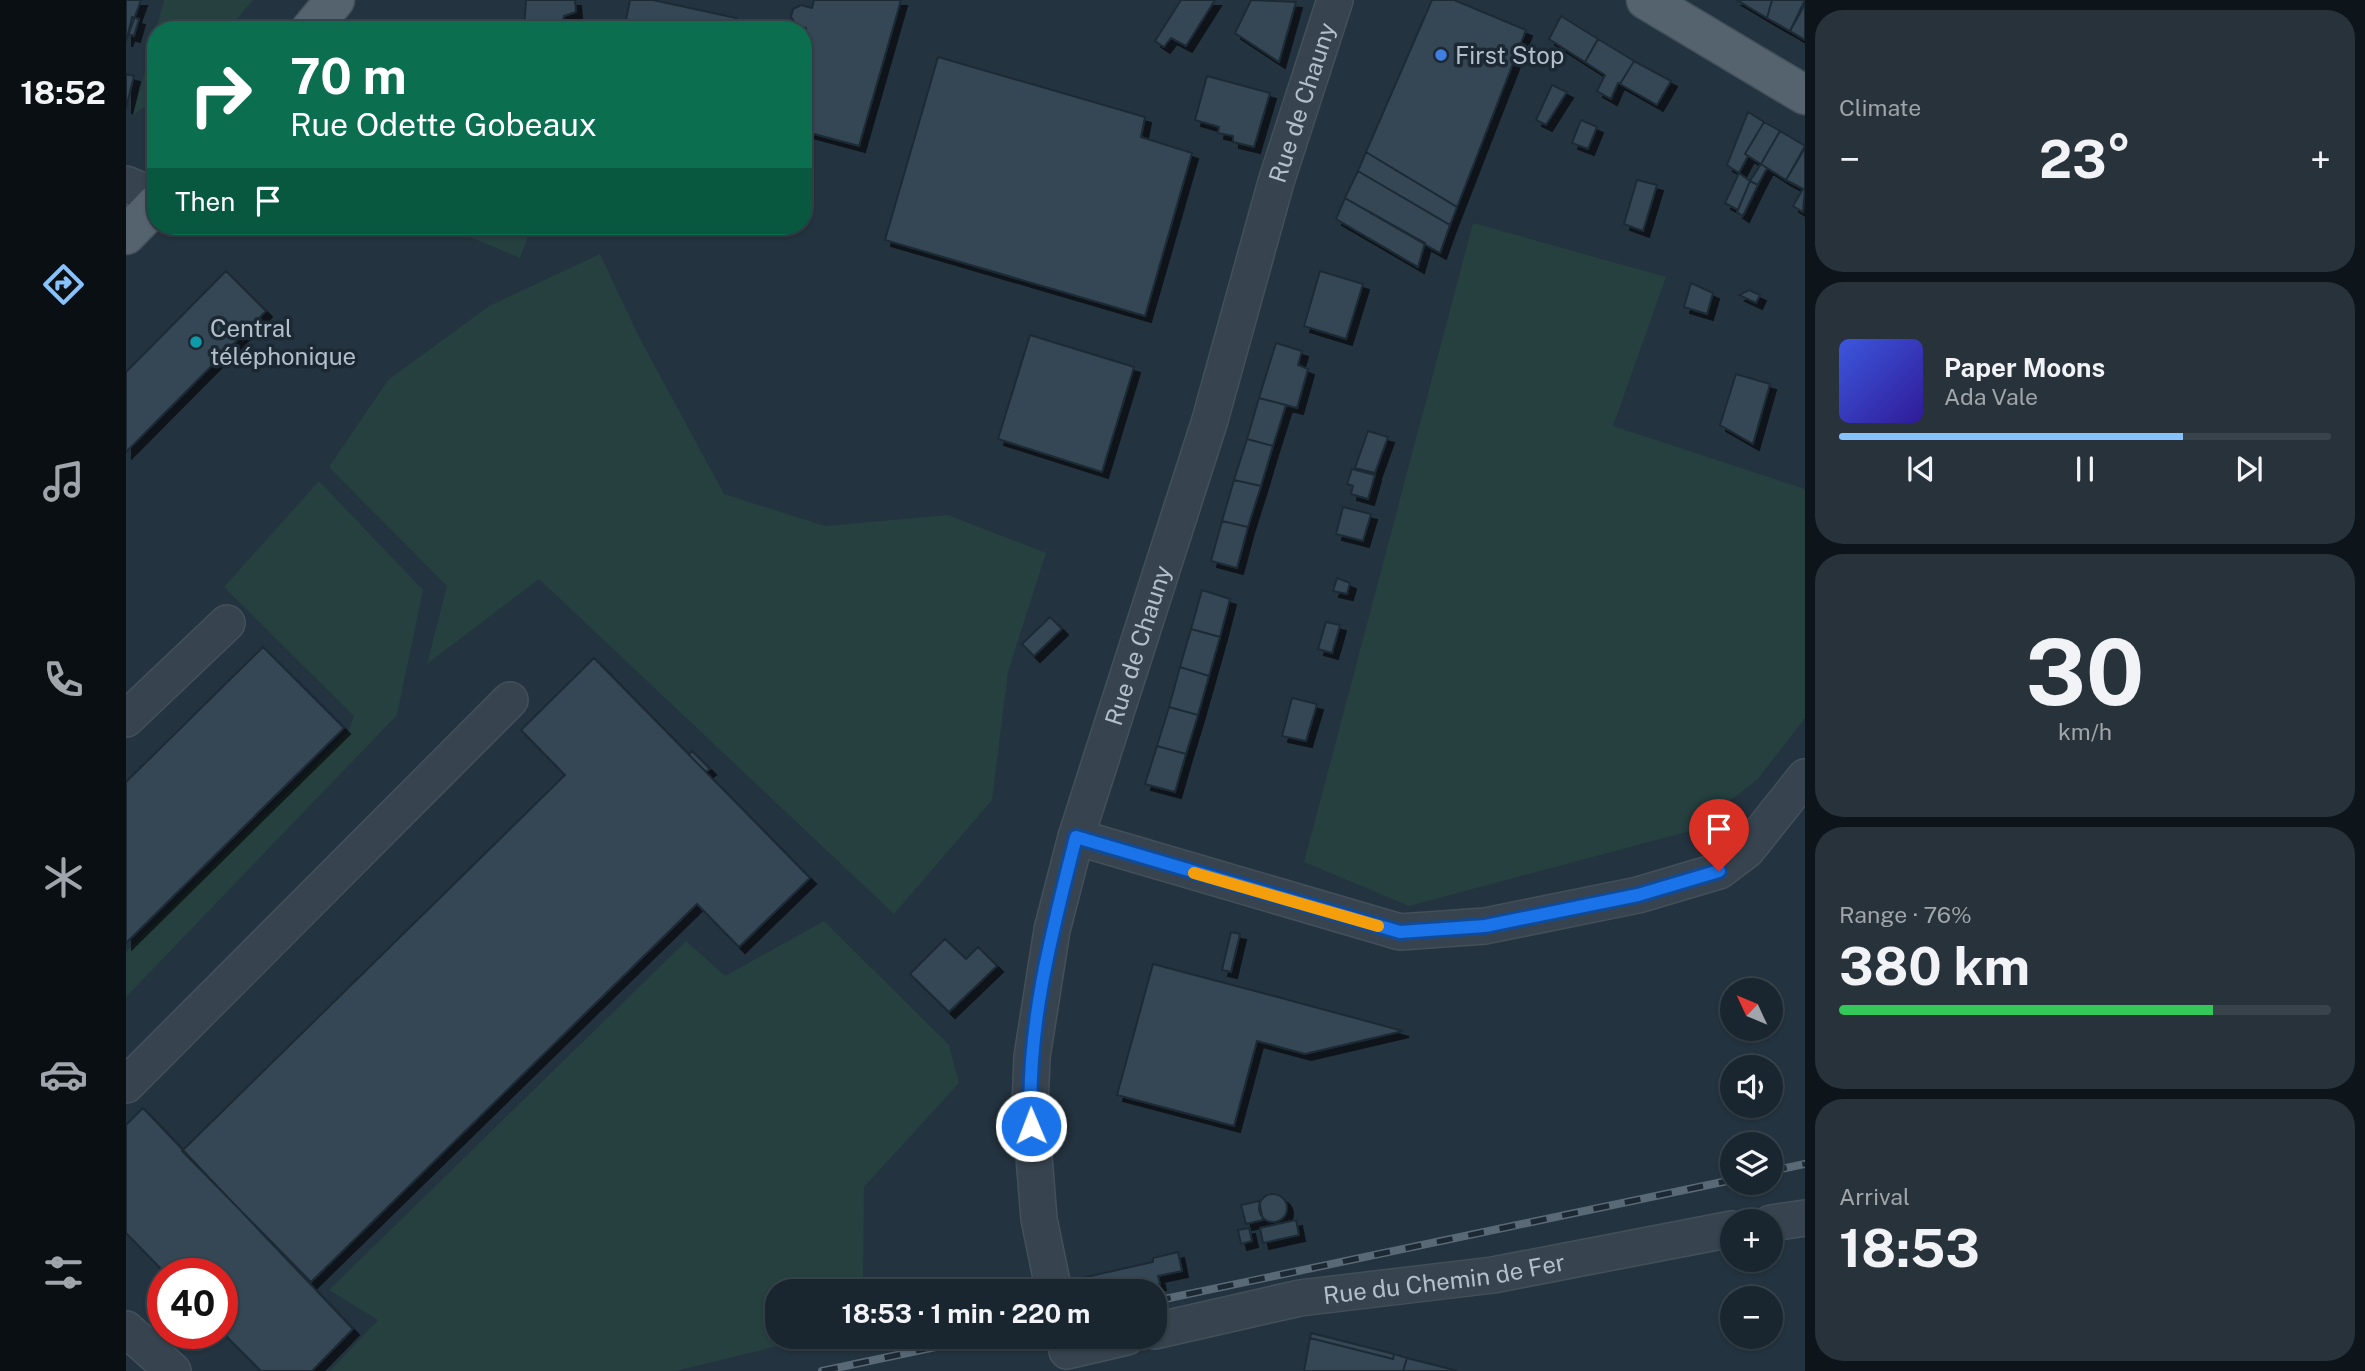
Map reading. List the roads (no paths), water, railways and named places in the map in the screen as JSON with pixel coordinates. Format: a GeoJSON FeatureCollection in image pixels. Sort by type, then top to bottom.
{"type":"FeatureCollection","features":[{"type":"Feature","properties":{"kind":"main road"},"geometry":{"type":"LineString","coordinates":[[318,21],[335,0]]}},
{"type":"Feature","properties":{"kind":"main road"},"geometry":{"type":"LineString","coordinates":[[1646,0],[1805,95]]}},
{"type":"Feature","properties":{"kind":"main road"},"geometry":{"type":"LineString","coordinates":[[126,235],[147,213]]}},
{"type":"Feature","properties":{"kind":"street","name":"Rue de Chauny"},"geometry":{"type":"LineString","coordinates":[[1051,1279],[1039,1219],[1033,1164],[1032,1057],[1052,930],[1076,837],[1210,420],[1276,182],[1337,3]]}},
{"type":"Feature","properties":{"kind":"street"},"geometry":{"type":"LineString","coordinates":[[126,184],[147,193]]}},
{"type":"Feature","properties":{"kind":"street"},"geometry":{"type":"LineString","coordinates":[[126,719],[227,623]]}},
{"type":"Feature","properties":{"kind":"street"},"geometry":{"type":"LineString","coordinates":[[126,1085],[510,700]]}},
{"type":"Feature","properties":{"kind":"street"},"geometry":{"type":"LineString","coordinates":[[1076,837],[1400,932],[1485,926],[1638,895],[1719,871],[1747,850],[1805,777]]}},
{"type":"Feature","properties":{"kind":"street"},"geometry":{"type":"LineString","coordinates":[[1783,1221],[1805,1218]]}},
{"type":"Feature","properties":{"kind":"street","name":"Rue du Chemin de Fer"},"geometry":{"type":"LineString","coordinates":[[1167,1328],[1300,1298],[1493,1275],[1720,1231]]}},
{"type":"Feature","properties":{"kind":"street"},"geometry":{"type":"LineString","coordinates":[[126,1329],[173,1371]]}},
{"type":"Feature","properties":{"kind":"railway"},"geometry":{"type":"LineString","coordinates":[[1783,1169],[1805,1164]]}},
{"type":"Feature","properties":{"kind":"railway"},"geometry":{"type":"LineString","coordinates":[[1167,1298],[1720,1183]]}},
{"type":"Feature","properties":{"kind":"railway"},"geometry":{"type":"LineString","coordinates":[[822,1371],[926,1349]]}},
{"type":"Feature","properties":{"kind":"place","name":"First Stop"},"geometry":{"type":"Point","coordinates":[1441,55]}},
{"type":"Feature","properties":{"kind":"place","name":"Central téléphonique"},"geometry":{"type":"Point","coordinates":[196,342]}}]}
